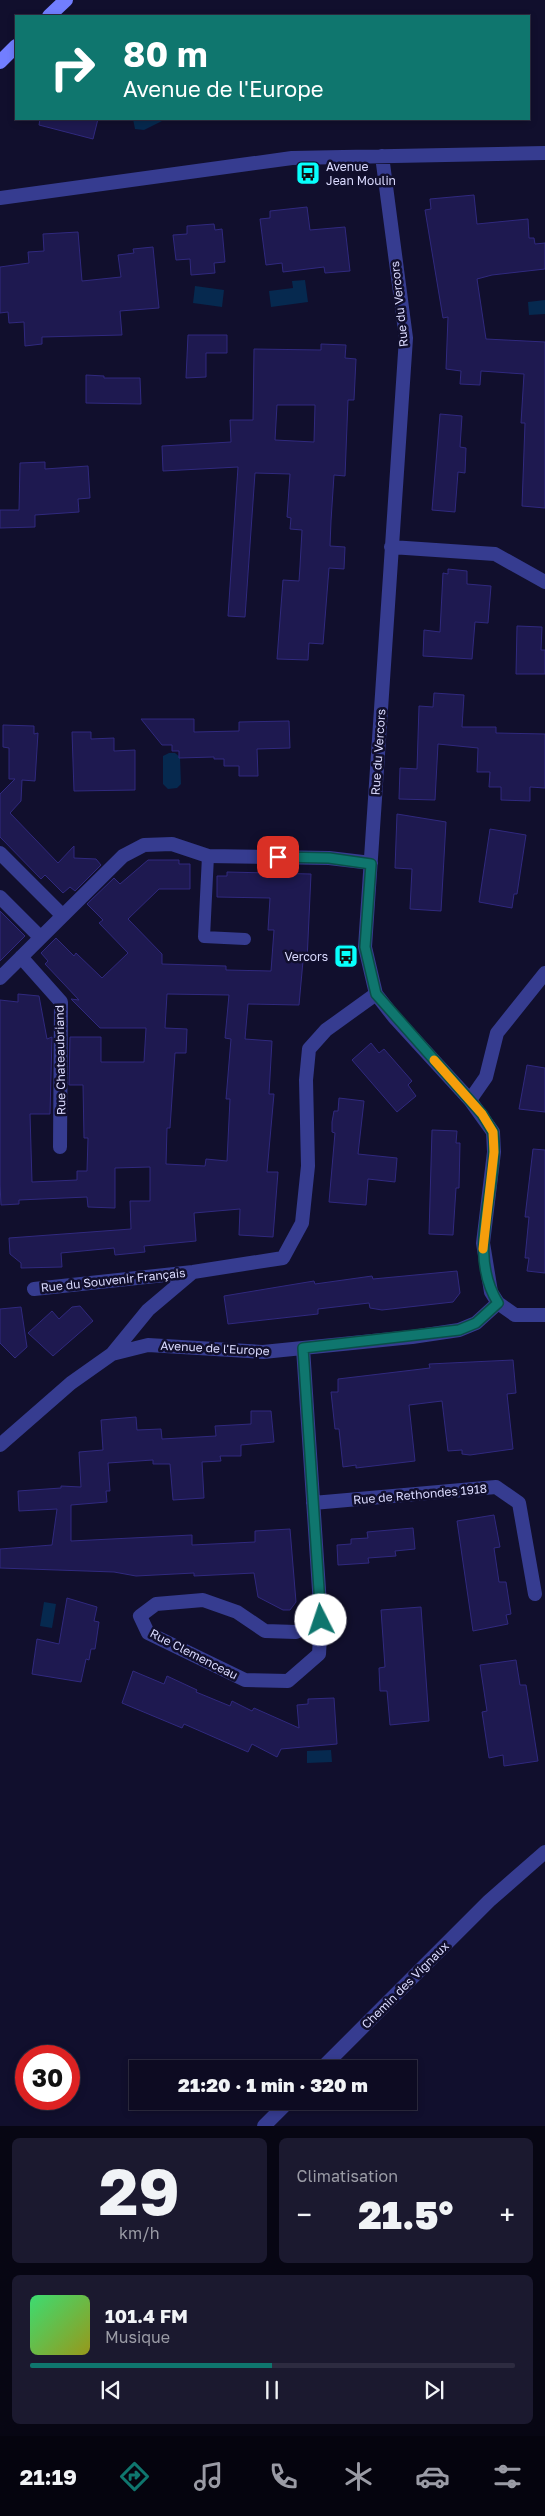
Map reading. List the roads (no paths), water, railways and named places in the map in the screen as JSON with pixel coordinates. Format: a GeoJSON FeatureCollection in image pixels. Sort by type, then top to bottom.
{"type":"FeatureCollection","features":[{"type":"Feature","properties":{"kind":"main road"},"geometry":{"type":"LineString","coordinates":[[50,15],[66,0]]}},
{"type":"Feature","properties":{"kind":"main road"},"geometry":{"type":"LineString","coordinates":[[0,62],[15,47]]}},
{"type":"Feature","properties":{"kind":"street"},"geometry":{"type":"LineString","coordinates":[[0,198],[292,158],[545,153]]}},
{"type":"Feature","properties":{"kind":"street","name":"Rue du Vercors"},"geometry":{"type":"LineString","coordinates":[[382,156],[406,338],[365,947],[376,994],[394,1017],[470,1100],[493,1132],[494,1152],[483,1243],[491,1292],[498,1303]]}},
{"type":"Feature","properties":{"kind":"street"},"geometry":{"type":"LineString","coordinates":[[391,547],[495,554],[545,582]]}},
{"type":"Feature","properties":{"kind":"street"},"geometry":{"type":"LineString","coordinates":[[0,978],[123,856],[144,845],[172,844],[208,856],[329,858],[371,864]]}},
{"type":"Feature","properties":{"kind":"street"},"geometry":{"type":"LineString","coordinates":[[0,853],[62,916]]}},
{"type":"Feature","properties":{"kind":"street"},"geometry":{"type":"LineString","coordinates":[[0,898],[40,937]]}},
{"type":"Feature","properties":{"kind":"street","name":"Rue Chateaubriand"},"geometry":{"type":"LineString","coordinates":[[21,957],[61,1002],[60,1147]]}},
{"type":"Feature","properties":{"kind":"street"},"geometry":{"type":"LineString","coordinates":[[470,1100],[486,1077],[497,1033],[545,973]]}},
{"type":"Feature","properties":{"kind":"street","name":"Rue du Souvenir Français"},"geometry":{"type":"LineString","coordinates":[[34,1289],[193,1272],[283,1258],[302,1223],[308,1166],[306,1080],[309,1050],[326,1030],[376,994]]}},
{"type":"Feature","properties":{"kind":"street","name":"Rue du Souvenir Français"},"geometry":{"type":"LineString","coordinates":[[0,1445],[71,1383],[112,1354],[148,1310],[193,1272]]}},
{"type":"Feature","properties":{"kind":"street"},"geometry":{"type":"LineString","coordinates":[[498,1303],[515,1315],[545,1315]]}},
{"type":"Feature","properties":{"kind":"street","name":"Avenue de l'Europe"},"geometry":{"type":"LineString","coordinates":[[112,1354],[148,1345],[263,1352],[459,1330],[476,1323],[498,1303]]}},
{"type":"Feature","properties":{"kind":"street","name":"Rue Clemenceau"},"geometry":{"type":"LineString","coordinates":[[303,1348],[321,1620],[319,1654],[288,1681],[245,1680],[148,1633],[140,1616],[156,1604],[203,1600],[237,1612],[265,1631],[296,1632],[321,1620]]}},
{"type":"Feature","properties":{"kind":"street","name":"Rue de Rethondes 1918"},"geometry":{"type":"LineString","coordinates":[[313,1503],[496,1487],[519,1503],[536,1594]]}},
{"type":"Feature","properties":{"kind":"street","name":"Chemin des Vignaux"},"geometry":{"type":"LineString","coordinates":[[330,2060],[489,1901],[545,1852]]}},
{"type":"Feature","properties":{"kind":"street"},"geometry":{"type":"LineString","coordinates":[[264,2126],[280,2110]]}},
{"type":"Feature","properties":{"kind":"lane"},"geometry":{"type":"LineString","coordinates":[[208,856],[204,937],[245,939]]}},
{"type":"Feature","properties":{"kind":"water"},"geometry":{"type":"Polygon","coordinates":[[[133,120],[164,120],[144,130],[135,129],[133,120]]]}},
{"type":"Feature","properties":{"kind":"water"},"geometry":{"type":"Polygon","coordinates":[[[305,280],[308,302],[271,307],[269,291],[293,288],[292,281],[305,280]]]}},
{"type":"Feature","properties":{"kind":"water"},"geometry":{"type":"Polygon","coordinates":[[[195,286],[224,290],[222,307],[193,303],[195,286]]]}},
{"type":"Feature","properties":{"kind":"water"},"geometry":{"type":"Polygon","coordinates":[[[545,300],[545,314],[529,315],[528,302],[545,300]]]}},
{"type":"Feature","properties":{"kind":"water"},"geometry":{"type":"Polygon","coordinates":[[[175,753],[180,757],[181,784],[177,788],[168,789],[163,784],[163,756],[175,753]]]}},
{"type":"Feature","properties":{"kind":"water"},"geometry":{"type":"Polygon","coordinates":[[[44,1602],[56,1604],[52,1628],[40,1626],[44,1602]]]}},
{"type":"Feature","properties":{"kind":"water"},"geometry":{"type":"Polygon","coordinates":[[[331,1750],[332,1762],[307,1763],[307,1751],[331,1750]]]}},
{"type":"Feature","properties":{"kind":"place","name":"Avenue Jean Moulin"},"geometry":{"type":"Point","coordinates":[308,173]}},
{"type":"Feature","properties":{"kind":"place","name":"Vercors"},"geometry":{"type":"Point","coordinates":[346,956]}}]}
